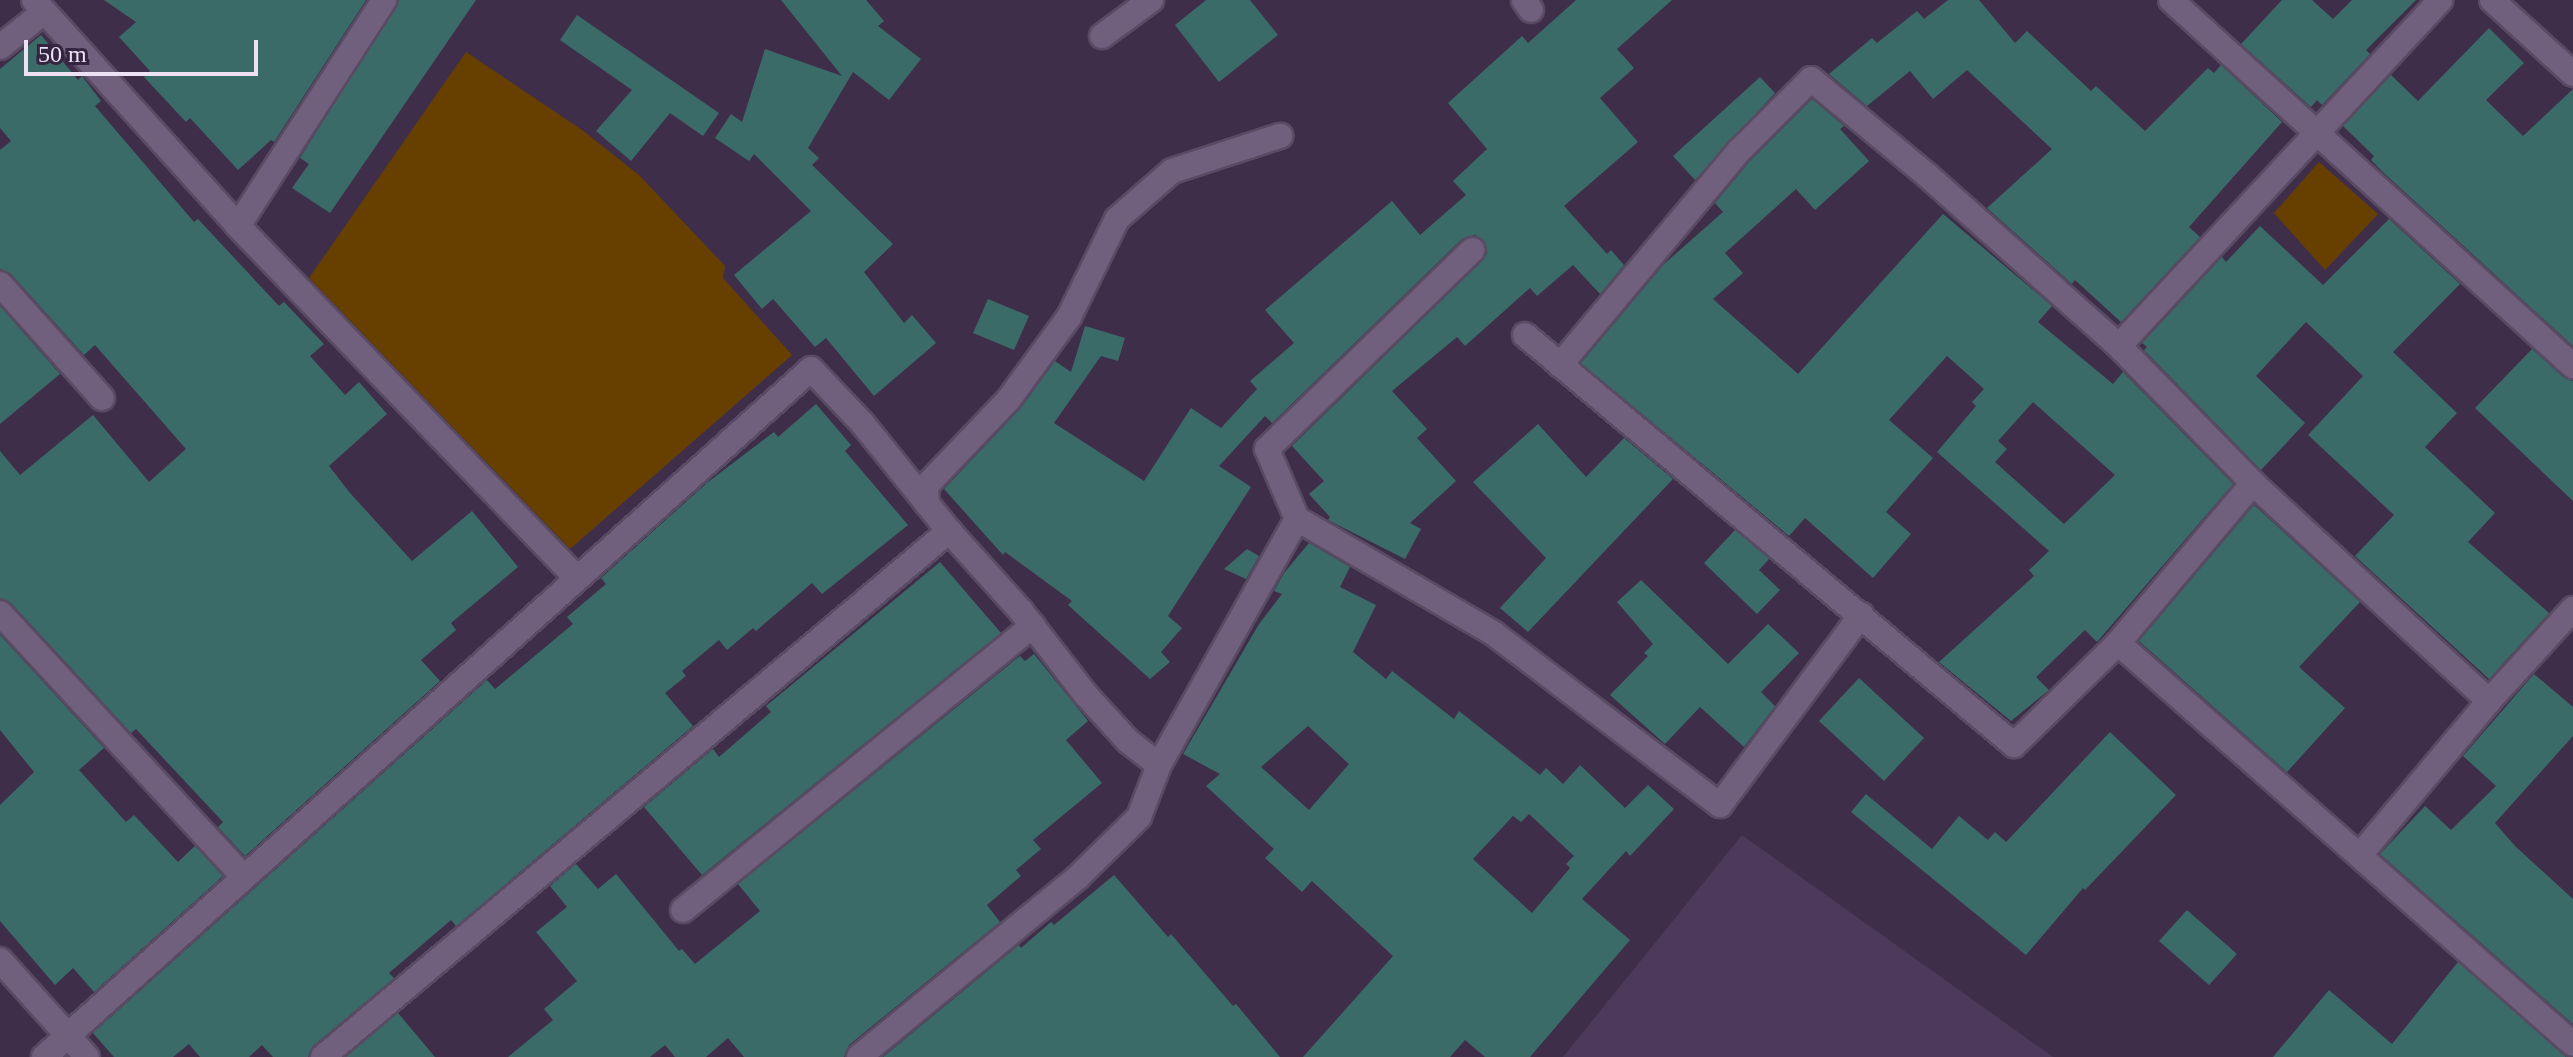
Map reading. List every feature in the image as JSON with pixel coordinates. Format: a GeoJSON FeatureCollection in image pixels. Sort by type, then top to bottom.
{"type":"FeatureCollection","features":[{"type":"Feature","properties":{"kind":"street"},"geometry":{"type":"LineString","coordinates":[[238,226],[384,0]]}},
{"type":"Feature","properties":{"kind":"street"},"geometry":{"type":"LineString","coordinates":[[1102,36],[1151,0]]}},
{"type":"Feature","properties":{"kind":"street"},"geometry":{"type":"LineString","coordinates":[[2171,0],[2318,130],[2573,366]]}},
{"type":"Feature","properties":{"kind":"street"},"geometry":{"type":"LineString","coordinates":[[2119,346],[2440,0]]}},
{"type":"Feature","properties":{"kind":"street"},"geometry":{"type":"LineString","coordinates":[[2492,0],[2573,74]]}},
{"type":"Feature","properties":{"kind":"street"},"geometry":{"type":"LineString","coordinates":[[0,47],[39,6],[238,226],[576,577]]}},
{"type":"Feature","properties":{"kind":"street"},"geometry":{"type":"LineString","coordinates":[[1560,365],[1739,151],[1811,79],[1928,176],[2119,346],[2253,483],[2489,701]]}},
{"type":"Feature","properties":{"kind":"street"},"geometry":{"type":"LineString","coordinates":[[927,504],[926,486],[1009,399],[1069,317],[1117,219],[1172,171],[1280,136]]}},
{"type":"Feature","properties":{"kind":"street"},"geometry":{"type":"LineString","coordinates":[[1472,250],[1267,449],[1297,519],[1493,633],[1720,805],[1861,615]]}},
{"type":"Feature","properties":{"kind":"street"},"geometry":{"type":"LineString","coordinates":[[0,284],[102,398]]}},
{"type":"Feature","properties":{"kind":"street"},"geometry":{"type":"LineString","coordinates":[[1525,335],[2014,745],[2118,643],[2253,483]]}},
{"type":"Feature","properties":{"kind":"street"},"geometry":{"type":"LineString","coordinates":[[44,1057],[811,369],[863,424],[949,531],[1033,626],[1086,695],[1128,741],[1159,765]]}},
{"type":"Feature","properties":{"kind":"street"},"geometry":{"type":"LineString","coordinates":[[859,1057],[1098,857],[1139,817],[1159,765],[1297,519]]}},
{"type":"Feature","properties":{"kind":"street"},"geometry":{"type":"LineString","coordinates":[[323,1057],[949,531]]}},
{"type":"Feature","properties":{"kind":"street"},"geometry":{"type":"LineString","coordinates":[[2360,855],[2489,701],[2573,609]]}},
{"type":"Feature","properties":{"kind":"street"},"geometry":{"type":"LineString","coordinates":[[0,613],[244,877]]}},
{"type":"Feature","properties":{"kind":"street"},"geometry":{"type":"LineString","coordinates":[[683,910],[1033,626]]}},
{"type":"Feature","properties":{"kind":"street"},"geometry":{"type":"LineString","coordinates":[[2118,643],[2573,1044]]}},
{"type":"Feature","properties":{"kind":"street"},"geometry":{"type":"LineString","coordinates":[[0,960],[87,1057]]}},
{"type":"Feature","properties":{"kind":"shaded area"},"geometry":{"type":"Polygon","coordinates":[[[466,52],[582,130],[639,175],[725,266],[723,278],[792,355],[570,549],[309,278],[466,52]]]}},
{"type":"Feature","properties":{"kind":"shaded area"},"geometry":{"type":"Polygon","coordinates":[[[2319,162],[2378,214],[2325,270],[2274,213],[2319,162]]]}},
{"type":"Feature","properties":{"kind":"shaded area"},"geometry":{"type":"Polygon","coordinates":[[[1742,835],[2053,1057],[1563,1057],[1742,835]]]}},
{"type":"Feature","properties":{"kind":"building"},"geometry":{"type":"Polygon","coordinates":[[[104,0],[366,0],[274,142],[271,140],[238,170],[190,118],[186,122],[144,77],[150,71],[119,37],[136,22],[104,0]]]}},
{"type":"Feature","properties":{"kind":"building"},"geometry":{"type":"Polygon","coordinates":[[[399,0],[476,0],[330,213],[292,188],[309,164],[300,158],[399,0]]]}},
{"type":"Feature","properties":{"kind":"building"},"geometry":{"type":"Polygon","coordinates":[[[781,0],[866,0],[884,21],[878,26],[921,59],[889,100],[853,72],[808,148],[819,158],[812,165],[893,244],[864,272],[904,323],[912,315],[936,343],[874,396],[826,338],[815,347],[773,299],[762,309],[734,275],[811,211],[754,154],[749,161],[715,138],[731,114],[742,122],[765,49],[842,76],[781,0]]]}},
{"type":"Feature","properties":{"kind":"building"},"geometry":{"type":"Polygon","coordinates":[[[1206,0],[1250,0],[1278,35],[1219,82],[1175,25],[1206,0]]]}},
{"type":"Feature","properties":{"kind":"building"},"geometry":{"type":"Polygon","coordinates":[[[1576,0],[1672,0],[1617,49],[1634,68],[1600,98],[1638,142],[1564,206],[1607,254],[1611,250],[1624,265],[1600,294],[1573,265],[1537,296],[1530,288],[1465,346],[1457,337],[1392,391],[1427,429],[1417,438],[1456,481],[1410,523],[1421,529],[1405,559],[1328,520],[1330,517],[1309,494],[1324,481],[1292,446],[1482,261],[1487,253],[1483,240],[1475,235],[1462,239],[1272,423],[1265,416],[1219,466],[1251,487],[1168,616],[1182,628],[1161,652],[1170,662],[1150,679],[1068,605],[1072,601],[1005,552],[1003,555],[944,489],[1020,409],[1055,361],[1071,372],[1085,326],[1125,338],[1118,361],[1101,356],[1054,423],[1144,481],[1191,408],[1221,428],[1257,389],[1250,381],[1294,343],[1265,310],[1392,201],[1420,235],[1466,195],[1453,181],[1487,149],[1448,103],[1522,36],[1528,43],[1576,0]]]}},
{"type":"Feature","properties":{"kind":"building"},"geometry":{"type":"Polygon","coordinates":[[[1948,0],[1979,0],[2015,43],[2027,31],[2091,91],[2096,86],[2145,131],[2208,68],[2214,73],[2221,65],[2282,122],[2189,227],[2200,237],[2121,322],[2075,280],[2072,284],[1987,208],[2052,149],[1967,70],[1933,99],[1910,71],[1867,106],[1829,74],[1872,38],[1877,43],[1917,11],[1924,19],[1948,0]]]}},
{"type":"Feature","properties":{"kind":"building"},"geometry":{"type":"Polygon","coordinates":[[[2282,0],[2312,0],[2333,19],[2352,0],[2416,0],[2366,50],[2370,54],[2322,105],[2317,100],[2311,107],[2241,44],[2282,0]]]}},
{"type":"Feature","properties":{"kind":"building"},"geometry":{"type":"Polygon","coordinates":[[[577,15],[719,113],[703,136],[670,113],[631,161],[596,131],[632,90],[560,40],[577,15]]]}},
{"type":"Feature","properties":{"kind":"building"},"geometry":{"type":"Polygon","coordinates":[[[2489,28],[2524,63],[2486,100],[2523,136],[2573,89],[2573,346],[2385,174],[2371,160],[2374,156],[2343,126],[2391,75],[2418,101],[2489,28]]]}},
{"type":"Feature","properties":{"kind":"building"},"geometry":{"type":"Polygon","coordinates":[[[41,35],[78,80],[82,76],[101,101],[95,106],[194,222],[198,219],[279,306],[284,302],[324,344],[310,356],[345,395],[359,382],[387,414],[329,466],[350,493],[412,561],[472,511],[518,567],[451,623],[456,630],[421,660],[440,681],[245,856],[218,827],[223,822],[136,729],[131,733],[11,603],[0,598],[0,451],[20,475],[93,415],[149,482],[186,449],[95,345],[84,355],[11,274],[0,269],[0,150],[11,141],[0,128],[0,69],[41,35]]]}},
{"type":"Feature","properties":{"kind":"building"},"geometry":{"type":"Polygon","coordinates":[[[1760,77],[1775,93],[1695,180],[1673,156],[1760,77]]]}},
{"type":"Feature","properties":{"kind":"building"},"geometry":{"type":"Polygon","coordinates":[[[1812,99],[1844,126],[1840,129],[1869,161],[1815,210],[1796,189],[1725,253],[1743,273],[1713,299],[1798,374],[1943,214],[2052,306],[2038,322],[2113,384],[2123,372],[2233,484],[2097,642],[2085,630],[2036,677],[2049,690],[2011,721],[1939,662],[2034,576],[2029,570],[2049,551],[1937,452],[1976,406],[1972,402],[1984,389],[1947,356],[1889,420],[1933,458],[1886,512],[1911,534],[1873,578],[1805,518],[1789,536],[1581,363],[1664,264],[1723,212],[1715,203],[1750,161],[1812,99]],[[2033,402],[1998,441],[2007,449],[1995,462],[2064,524],[2115,475],[2033,402]]]}},
{"type":"Feature","properties":{"kind":"building"},"geometry":{"type":"Polygon","coordinates":[[[2389,219],[2460,284],[2393,352],[2457,413],[2425,447],[2495,513],[2468,542],[2549,613],[2489,679],[2355,556],[2394,515],[2308,435],[2363,376],[2306,322],[2256,376],[2305,423],[2261,470],[2144,350],[2147,347],[2142,343],[2222,257],[2226,262],[2260,226],[2323,285],[2389,219]]]}},
{"type":"Feature","properties":{"kind":"building"},"geometry":{"type":"Polygon","coordinates":[[[988,299],[1029,316],[1014,350],[973,333],[988,299]]]}},
{"type":"Feature","properties":{"kind":"building"},"geometry":{"type":"Polygon","coordinates":[[[0,306],[60,374],[0,424],[0,306]]]}},
{"type":"Feature","properties":{"kind":"building"},"geometry":{"type":"Polygon","coordinates":[[[2532,349],[2563,377],[2573,381],[2573,501],[2475,408],[2532,349]]]}},
{"type":"Feature","properties":{"kind":"building"},"geometry":{"type":"Polygon","coordinates":[[[816,404],[851,445],[845,451],[908,525],[822,594],[812,583],[756,631],[753,628],[727,650],[719,640],[682,671],[686,676],[665,693],[693,726],[456,926],[451,920],[389,973],[394,978],[313,1046],[308,1057],[273,1057],[262,1045],[249,1057],[200,1057],[189,1044],[173,1057],[114,1057],[93,1033],[487,680],[495,689],[573,624],[567,617],[606,584],[601,578],[708,482],[774,432],[778,437],[816,404]]]}},
{"type":"Feature","properties":{"kind":"building"},"geometry":{"type":"Polygon","coordinates":[[[1538,424],[1586,477],[1624,438],[1673,479],[1528,632],[1500,608],[1546,558],[1473,482],[1538,424]]]}},
{"type":"Feature","properties":{"kind":"building"},"geometry":{"type":"Polygon","coordinates":[[[2254,505],[2360,602],[2299,667],[2345,708],[2287,772],[2139,641],[2254,505]]]}},
{"type":"Feature","properties":{"kind":"building"},"geometry":{"type":"Polygon","coordinates":[[[1735,530],[1769,559],[1759,570],[1780,590],[1757,614],[1704,563],[1735,530]]]}},
{"type":"Feature","properties":{"kind":"building"},"geometry":{"type":"Polygon","coordinates":[[[1309,543],[1350,567],[1340,587],[1376,605],[1353,652],[1386,679],[1392,671],[1454,719],[1459,711],[1540,775],[1546,768],[1563,784],[1580,765],[1625,808],[1648,785],[1674,809],[1630,856],[1626,851],[1582,899],[1630,940],[1530,1057],[1485,1057],[1465,1040],[1450,1057],[1303,1057],[1393,956],[1312,881],[1302,892],[1265,858],[1274,849],[1206,786],[1220,774],[1183,754],[1259,624],[1282,594],[1274,591],[1284,573],[1309,543]],[[1308,726],[1261,767],[1309,810],[1349,764],[1308,726]],[[1529,814],[1521,822],[1513,816],[1473,859],[1532,913],[1570,868],[1566,864],[1574,856],[1529,814]]]}},
{"type":"Feature","properties":{"kind":"building"},"geometry":{"type":"Polygon","coordinates":[[[1247,549],[1259,556],[1246,579],[1224,569],[1247,549]]]}},
{"type":"Feature","properties":{"kind":"building"},"geometry":{"type":"Polygon","coordinates":[[[940,562],[1001,633],[702,875],[644,807],[713,749],[719,757],[771,712],[766,706],[940,562]]]}},
{"type":"Feature","properties":{"kind":"building"},"geometry":{"type":"Polygon","coordinates":[[[1641,580],[1728,664],[1768,624],[1799,653],[1761,692],[1775,706],[1744,747],[1700,707],[1665,744],[1610,695],[1648,656],[1644,653],[1653,644],[1617,602],[1641,580]]]}},
{"type":"Feature","properties":{"kind":"building"},"geometry":{"type":"Polygon","coordinates":[[[0,635],[104,748],[79,770],[126,822],[134,815],[178,862],[195,846],[223,876],[94,992],[73,968],[55,985],[0,921],[0,805],[34,772],[0,730],[0,635]]]}},
{"type":"Feature","properties":{"kind":"building"},"geometry":{"type":"Polygon","coordinates":[[[1034,654],[1088,721],[1066,740],[1102,783],[1033,840],[1041,849],[1016,870],[1021,876],[987,905],[1000,922],[849,1045],[844,1057],[744,1057],[728,1038],[706,1057],[675,1057],[665,1045],[650,1057],[508,1057],[553,1020],[544,1009],[577,981],[536,932],[567,907],[550,886],[576,864],[598,889],[616,874],[679,951],[682,949],[695,964],[760,911],[738,884],[1020,656],[1025,661],[1034,654]]]}},
{"type":"Feature","properties":{"kind":"building"},"geometry":{"type":"Polygon","coordinates":[[[2534,674],[2573,707],[2573,736],[2495,823],[2515,846],[2573,899],[2573,1024],[2380,854],[2425,806],[2451,830],[2496,786],[2463,756],[2534,674]]]}},
{"type":"Feature","properties":{"kind":"building"},"geometry":{"type":"Polygon","coordinates":[[[1859,678],[1924,738],[1884,781],[1819,721],[1859,678]]]}},
{"type":"Feature","properties":{"kind":"building"},"geometry":{"type":"Polygon","coordinates":[[[2110,732],[2176,795],[2085,890],[2083,888],[2026,955],[1851,812],[1866,794],[1932,849],[1959,816],[1988,840],[1995,832],[2006,842],[2110,732]]]}},
{"type":"Feature","properties":{"kind":"building"},"geometry":{"type":"Polygon","coordinates":[[[1114,875],[1168,937],[1171,934],[1233,1006],[1236,1004],[1280,1057],[883,1057],[1019,945],[1021,948],[1051,922],[1054,925],[1114,875]]]}},
{"type":"Feature","properties":{"kind":"building"},"geometry":{"type":"Polygon","coordinates":[[[2187,910],[2237,954],[2209,985],[2159,941],[2187,910]]]}},
{"type":"Feature","properties":{"kind":"building"},"geometry":{"type":"Polygon","coordinates":[[[2458,962],[2566,1057],[2273,1057],[2329,990],[2392,1044],[2458,962]]]}},
{"type":"Feature","properties":{"kind":"building"},"geometry":{"type":"Polygon","coordinates":[[[398,1013],[435,1057],[346,1057],[398,1013]]]}}]}
